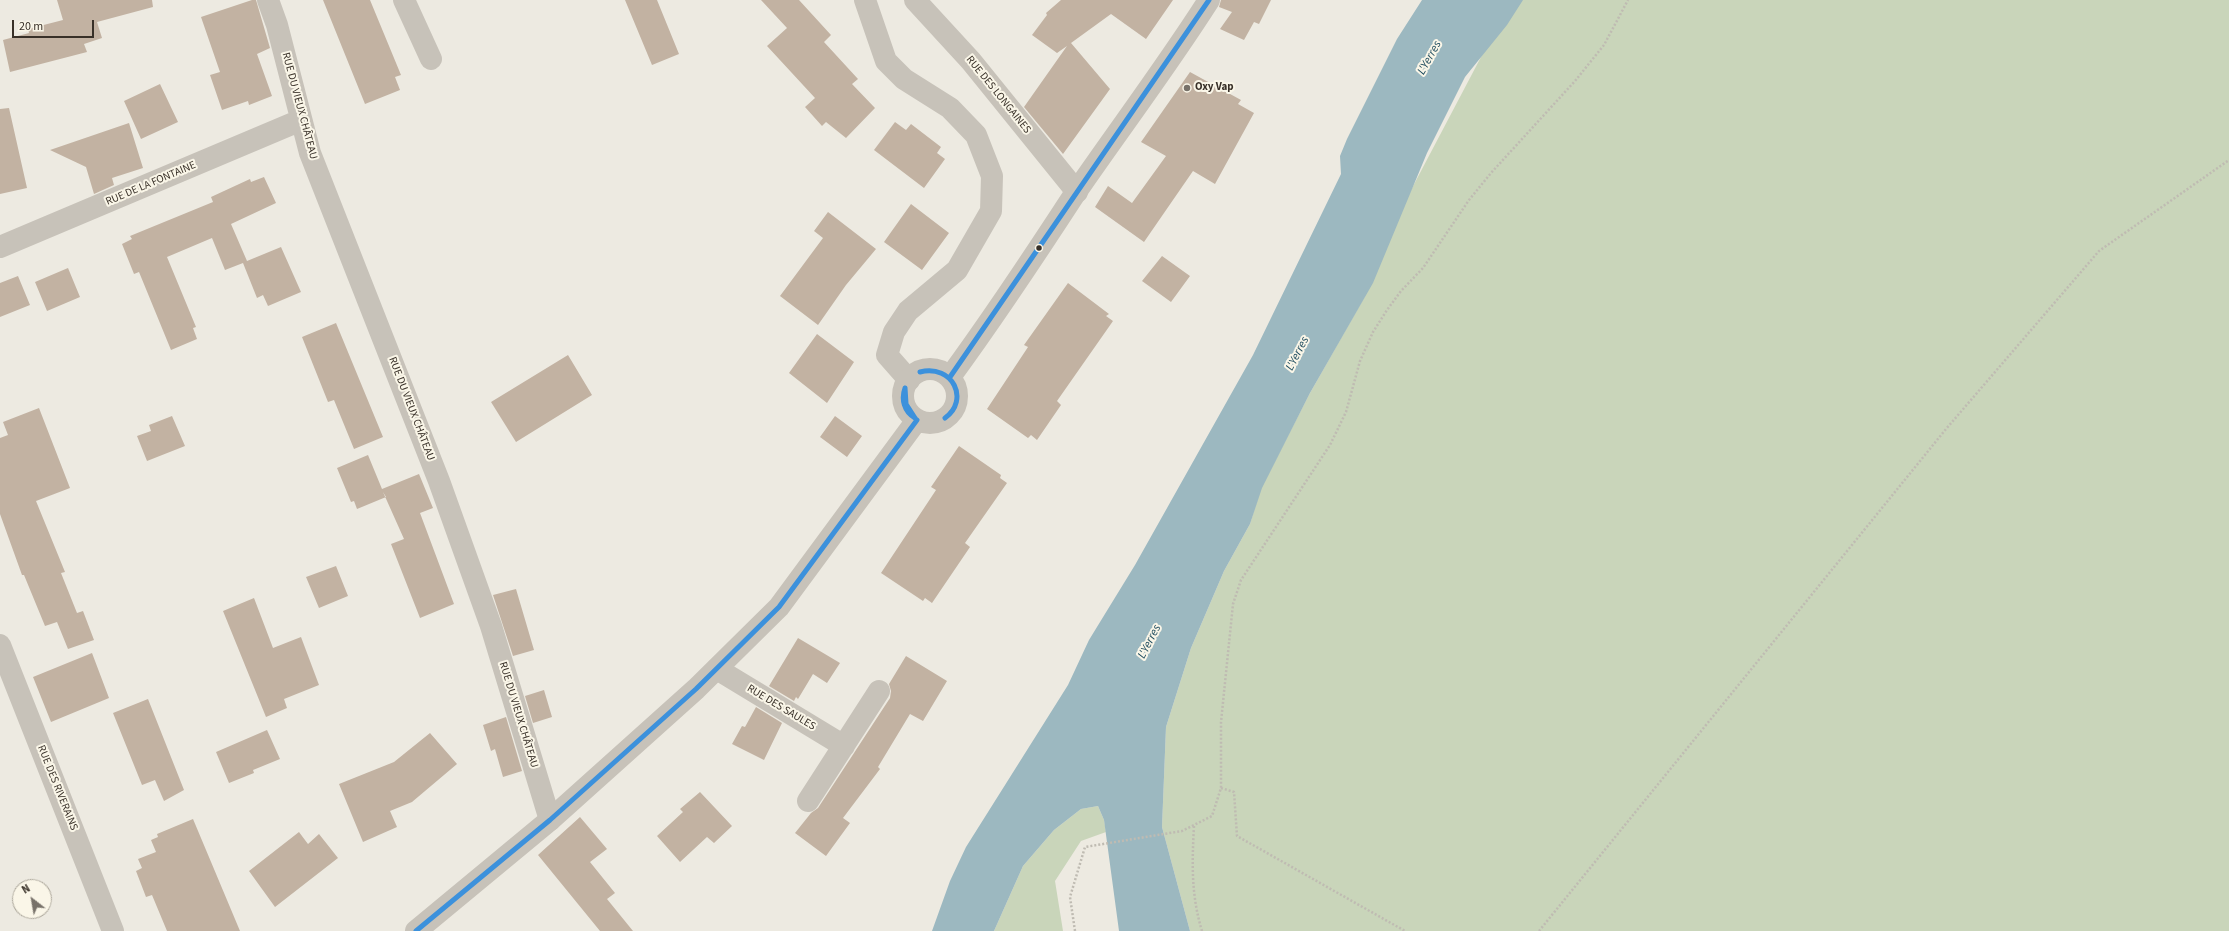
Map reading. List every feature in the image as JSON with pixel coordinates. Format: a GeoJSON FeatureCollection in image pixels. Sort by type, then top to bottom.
{"type":"FeatureCollection","features":[{"type":"Feature","properties":{"kind":"street","name":"RUE DU VIEUX CHÂTEAU"},"geometry":{"type":"LineString","coordinates":[[268,0],[277,25],[310,153],[439,481],[491,626],[550,820]]}},
{"type":"Feature","properties":{"kind":"street"},"geometry":{"type":"LineString","coordinates":[[404,0],[431,59]]}},
{"type":"Feature","properties":{"kind":"street"},"geometry":{"type":"LineString","coordinates":[[865,0],[886,61],[904,79],[950,108],[976,135],[992,176],[991,211],[957,270],[908,311],[894,332],[887,355],[909,380]]}},
{"type":"Feature","properties":{"kind":"street","name":"RUE DES LONGAINES"},"geometry":{"type":"LineString","coordinates":[[916,0],[971,61],[1077,192]]}},
{"type":"Feature","properties":{"kind":"street"},"geometry":{"type":"LineString","coordinates":[[950,377],[1000,308],[1077,192],[1172,58],[1208,0]]}},
{"type":"Feature","properties":{"kind":"street","name":"RUE DE LA FONTAINE"},"geometry":{"type":"LineString","coordinates":[[0,247],[301,120]]}},
{"type":"Feature","properties":{"kind":"street"},"geometry":{"type":"LineString","coordinates":[[924,370],[938,371],[950,377],[955,384],[957,393],[954,410],[941,421],[925,423],[917,420],[907,410],[903,397],[909,380],[915,373],[924,370]]}},
{"type":"Feature","properties":{"kind":"street"},"geometry":{"type":"LineString","coordinates":[[416,931],[550,820],[717,669],[779,607],[917,420]]}},
{"type":"Feature","properties":{"kind":"street","name":"RUE DES RIVERAINS"},"geometry":{"type":"LineString","coordinates":[[0,645],[113,931]]}},
{"type":"Feature","properties":{"kind":"street","name":"RUE DES SAULES"},"geometry":{"type":"LineString","coordinates":[[717,669],[844,746]]}},
{"type":"Feature","properties":{"kind":"street"},"geometry":{"type":"LineString","coordinates":[[808,801],[879,691]]}},
{"type":"Feature","properties":{"kind":"path"},"geometry":{"type":"LineString","coordinates":[[1074,931],[1070,897],[1085,847],[1182,831],[1212,816],[1221,788],[1222,722],[1233,604],[1241,580],[1330,445],[1346,412],[1360,361],[1373,332],[1387,310],[1401,291],[1423,268],[1469,200],[1491,173],[1575,81],[1604,45],[1628,0]]}},
{"type":"Feature","properties":{"kind":"path"},"geometry":{"type":"LineString","coordinates":[[1539,931],[1946,429],[2099,251],[2229,160]]}},
{"type":"Feature","properties":{"kind":"path"},"geometry":{"type":"LineString","coordinates":[[1221,788],[1234,792],[1238,836],[1405,931]]}},
{"type":"Feature","properties":{"kind":"path"},"geometry":{"type":"LineString","coordinates":[[1194,826],[1191,873],[1198,918],[1202,931]]}},
{"type":"Feature","properties":{"kind":"green space"},"geometry":{"type":"Polygon","coordinates":[[[1511,0],[2229,0],[2229,931],[1190,931],[1162,827],[1166,727],[1191,648],[1224,571],[1250,524],[1261,488],[1310,393],[1365,296],[1351,304],[1511,0]]]}},
{"type":"Feature","properties":{"kind":"green space"},"geometry":{"type":"Polygon","coordinates":[[[1098,806],[1104,820],[1106,832],[1081,841],[1055,881],[1063,931],[994,931],[1023,866],[1054,830],[1081,809],[1098,806]]]}},
{"type":"Feature","properties":{"kind":"water","name":"L'Yerres"},"geometry":{"type":"Polygon","coordinates":[[[1422,0],[1523,0],[1507,25],[1465,77],[1427,153],[1373,283],[1310,393],[1262,488],[1250,524],[1224,571],[1191,648],[1166,727],[1162,827],[1190,931],[1119,931],[1104,820],[1098,806],[1081,809],[1054,830],[1023,866],[994,931],[932,931],[950,881],[966,847],[1068,685],[1089,640],[1135,565],[1253,355],[1341,174],[1340,156],[1347,139],[1397,39],[1422,0]]]}},
{"type":"Feature","properties":{"kind":"building"},"geometry":{"type":"Polygon","coordinates":[[[57,0],[152,0],[153,7],[97,22],[102,38],[84,44],[87,52],[10,72],[3,40],[29,33],[28,29],[63,20],[57,0]]]}},
{"type":"Feature","properties":{"kind":"building"},"geometry":{"type":"Polygon","coordinates":[[[256,0],[270,48],[257,54],[272,96],[249,105],[248,101],[222,110],[210,75],[220,72],[201,17],[256,0]]]}},
{"type":"Feature","properties":{"kind":"building"},"geometry":{"type":"Polygon","coordinates":[[[323,0],[370,0],[401,75],[395,77],[400,90],[365,104],[323,0]]]}},
{"type":"Feature","properties":{"kind":"building"},"geometry":{"type":"Polygon","coordinates":[[[625,0],[657,0],[679,54],[652,65],[625,0]]]}},
{"type":"Feature","properties":{"kind":"building"},"geometry":{"type":"Polygon","coordinates":[[[761,0],[799,0],[831,35],[824,42],[858,79],[852,84],[875,108],[846,138],[826,122],[822,126],[805,107],[815,98],[767,46],[787,28],[761,0]]]}},
{"type":"Feature","properties":{"kind":"building"},"geometry":{"type":"Polygon","coordinates":[[[1061,0],[1173,0],[1146,39],[1111,14],[1071,43],[1110,89],[1063,154],[1024,107],[1067,46],[1057,53],[1032,35],[1047,15],[1046,13],[1061,0]]]}},
{"type":"Feature","properties":{"kind":"building"},"geometry":{"type":"Polygon","coordinates":[[[1221,0],[1271,0],[1259,24],[1254,22],[1244,40],[1220,29],[1232,12],[1219,7],[1221,0]]]}},
{"type":"Feature","properties":{"kind":"building"},"geometry":{"type":"Polygon","coordinates":[[[1190,72],[1241,100],[1238,104],[1254,113],[1215,184],[1193,171],[1144,242],[1095,207],[1108,186],[1132,203],[1166,156],[1141,142],[1190,72]]]}},
{"type":"Feature","properties":{"kind":"building"},"geometry":{"type":"Polygon","coordinates":[[[160,84],[178,122],[141,139],[124,101],[160,84]]]}},
{"type":"Feature","properties":{"kind":"building"},"geometry":{"type":"Polygon","coordinates":[[[9,108],[27,188],[0,194],[0,109],[9,108]]]}},
{"type":"Feature","properties":{"kind":"building"},"geometry":{"type":"Polygon","coordinates":[[[895,122],[906,130],[911,124],[941,147],[937,153],[945,159],[924,188],[874,150],[895,122]]]}},
{"type":"Feature","properties":{"kind":"building"},"geometry":{"type":"Polygon","coordinates":[[[129,123],[143,168],[112,178],[114,185],[94,194],[86,167],[50,150],[129,123]]]}},
{"type":"Feature","properties":{"kind":"building"},"geometry":{"type":"Polygon","coordinates":[[[264,177],[276,203],[231,224],[247,261],[281,247],[301,292],[268,306],[263,295],[257,298],[243,263],[225,270],[212,238],[167,257],[196,327],[193,328],[197,339],[171,350],[139,272],[134,274],[122,244],[132,239],[130,236],[213,202],[211,197],[250,179],[251,182],[264,177]]]}},
{"type":"Feature","properties":{"kind":"building"},"geometry":{"type":"Polygon","coordinates":[[[911,204],[949,233],[922,270],[884,242],[911,204]]]}},
{"type":"Feature","properties":{"kind":"building"},"geometry":{"type":"Polygon","coordinates":[[[828,212],[876,249],[846,285],[818,325],[780,296],[823,238],[814,231],[828,212]]]}},
{"type":"Feature","properties":{"kind":"building"},"geometry":{"type":"Polygon","coordinates":[[[1162,256],[1190,276],[1171,302],[1142,281],[1162,256]]]}},
{"type":"Feature","properties":{"kind":"building"},"geometry":{"type":"Polygon","coordinates":[[[68,268],[80,297],[47,311],[35,282],[68,268]]]}},
{"type":"Feature","properties":{"kind":"building"},"geometry":{"type":"Polygon","coordinates":[[[18,276],[30,305],[0,317],[0,283],[18,276]]]}},
{"type":"Feature","properties":{"kind":"building"},"geometry":{"type":"Polygon","coordinates":[[[1068,283],[1109,314],[1106,316],[1113,321],[1057,401],[1061,405],[1037,440],[1031,435],[1028,438],[987,409],[1028,347],[1024,345],[1068,283]]]}},
{"type":"Feature","properties":{"kind":"building"},"geometry":{"type":"Polygon","coordinates":[[[336,323],[383,437],[354,449],[334,400],[328,402],[302,337],[336,323]]]}},
{"type":"Feature","properties":{"kind":"building"},"geometry":{"type":"Polygon","coordinates":[[[817,334],[854,362],[827,403],[789,373],[817,334]]]}},
{"type":"Feature","properties":{"kind":"building"},"geometry":{"type":"Polygon","coordinates":[[[568,355],[592,395],[516,442],[491,402],[568,355]]]}},
{"type":"Feature","properties":{"kind":"building"},"geometry":{"type":"Polygon","coordinates":[[[39,408],[70,488],[36,501],[65,572],[61,573],[77,613],[83,611],[94,640],[68,649],[57,622],[45,626],[24,575],[22,575],[0,514],[0,438],[8,435],[3,422],[39,408]]]}},
{"type":"Feature","properties":{"kind":"building"},"geometry":{"type":"Polygon","coordinates":[[[172,416],[185,446],[147,461],[137,436],[151,431],[149,425],[172,416]]]}},
{"type":"Feature","properties":{"kind":"building"},"geometry":{"type":"Polygon","coordinates":[[[835,416],[862,436],[847,457],[820,437],[835,416]]]}},
{"type":"Feature","properties":{"kind":"building"},"geometry":{"type":"Polygon","coordinates":[[[959,446],[1001,475],[1000,478],[1007,483],[965,543],[970,547],[932,603],[925,598],[923,601],[881,573],[936,490],[931,487],[959,446]]]}},
{"type":"Feature","properties":{"kind":"building"},"geometry":{"type":"Polygon","coordinates":[[[368,455],[382,489],[419,474],[433,508],[420,513],[454,604],[420,618],[391,544],[404,539],[385,497],[357,509],[354,501],[351,502],[337,468],[368,455]]]}},
{"type":"Feature","properties":{"kind":"building"},"geometry":{"type":"Polygon","coordinates":[[[336,566],[348,596],[319,608],[306,577],[336,566]]]}},
{"type":"Feature","properties":{"kind":"building"},"geometry":{"type":"Polygon","coordinates":[[[516,589],[534,650],[513,656],[493,595],[516,589]]]}},
{"type":"Feature","properties":{"kind":"building"},"geometry":{"type":"Polygon","coordinates":[[[254,598],[273,648],[301,637],[319,685],[284,699],[287,708],[266,717],[223,611],[254,598]]]}},
{"type":"Feature","properties":{"kind":"building"},"geometry":{"type":"Polygon","coordinates":[[[798,638],[840,663],[827,683],[813,674],[798,699],[796,697],[794,701],[769,686],[798,638]]]}},
{"type":"Feature","properties":{"kind":"building"},"geometry":{"type":"Polygon","coordinates":[[[92,653],[109,698],[51,722],[33,677],[92,653]]]}},
{"type":"Feature","properties":{"kind":"building"},"geometry":{"type":"Polygon","coordinates":[[[906,656],[947,681],[923,721],[910,714],[878,767],[880,769],[843,818],[850,823],[826,856],[795,833],[811,813],[818,808],[890,698],[891,691],[889,684],[906,656]]]}},
{"type":"Feature","properties":{"kind":"building"},"geometry":{"type":"Polygon","coordinates":[[[544,690],[552,717],[533,723],[525,696],[544,690]]]}},
{"type":"Feature","properties":{"kind":"building"},"geometry":{"type":"Polygon","coordinates":[[[148,699],[184,790],[164,801],[155,780],[142,785],[113,713],[148,699]]]}},
{"type":"Feature","properties":{"kind":"building"},"geometry":{"type":"Polygon","coordinates":[[[756,707],[782,723],[764,760],[732,744],[742,726],[745,727],[756,707]]]}},
{"type":"Feature","properties":{"kind":"building"},"geometry":{"type":"Polygon","coordinates":[[[506,717],[522,771],[503,777],[495,749],[491,751],[483,725],[506,717]]]}},
{"type":"Feature","properties":{"kind":"building"},"geometry":{"type":"Polygon","coordinates":[[[267,730],[280,759],[253,770],[254,773],[229,783],[216,752],[267,730]]]}},
{"type":"Feature","properties":{"kind":"building"},"geometry":{"type":"Polygon","coordinates":[[[430,733],[457,764],[412,802],[390,811],[397,827],[363,842],[339,784],[394,762],[430,733]]]}},
{"type":"Feature","properties":{"kind":"building"},"geometry":{"type":"Polygon","coordinates":[[[700,792],[732,826],[714,843],[707,837],[680,862],[657,836],[683,812],[680,809],[700,792]]]}},
{"type":"Feature","properties":{"kind":"building"},"geometry":{"type":"Polygon","coordinates":[[[580,817],[607,849],[590,862],[615,893],[607,899],[633,931],[600,931],[538,855],[580,817]]]}},
{"type":"Feature","properties":{"kind":"building"},"geometry":{"type":"Polygon","coordinates":[[[193,819],[240,931],[167,931],[152,895],[146,897],[136,871],[142,868],[138,859],[156,852],[151,840],[158,837],[157,834],[193,819]]]}},
{"type":"Feature","properties":{"kind":"building"},"geometry":{"type":"Polygon","coordinates":[[[299,832],[308,844],[319,834],[338,858],[275,907],[249,871],[299,832]]]}},
{"type":"Feature","properties":{"kind":"transit line"},"geometry":{"type":"LineString","coordinates":[[950,377],[1209,0]]}},
{"type":"Feature","properties":{"kind":"transit line"},"geometry":{"type":"LineString","coordinates":[[920,372],[932,371],[941,373],[949,378],[954,385],[957,393],[956,402],[952,411],[945,418]]}},
{"type":"Feature","properties":{"kind":"transit line"},"geometry":{"type":"LineString","coordinates":[[905,388],[906,404],[915,418]]}},
{"type":"Feature","properties":{"kind":"transit line"},"geometry":{"type":"LineString","coordinates":[[905,388],[903,396],[904,405],[908,412],[915,418]]}},
{"type":"Feature","properties":{"kind":"transit line"},"geometry":{"type":"LineString","coordinates":[[416,931],[550,820],[696,689],[779,607],[917,420]]}},
{"type":"Feature","properties":{"kind":"place","name":"Oxy Vap"},"geometry":{"type":"Point","coordinates":[1187,88]}}]}
